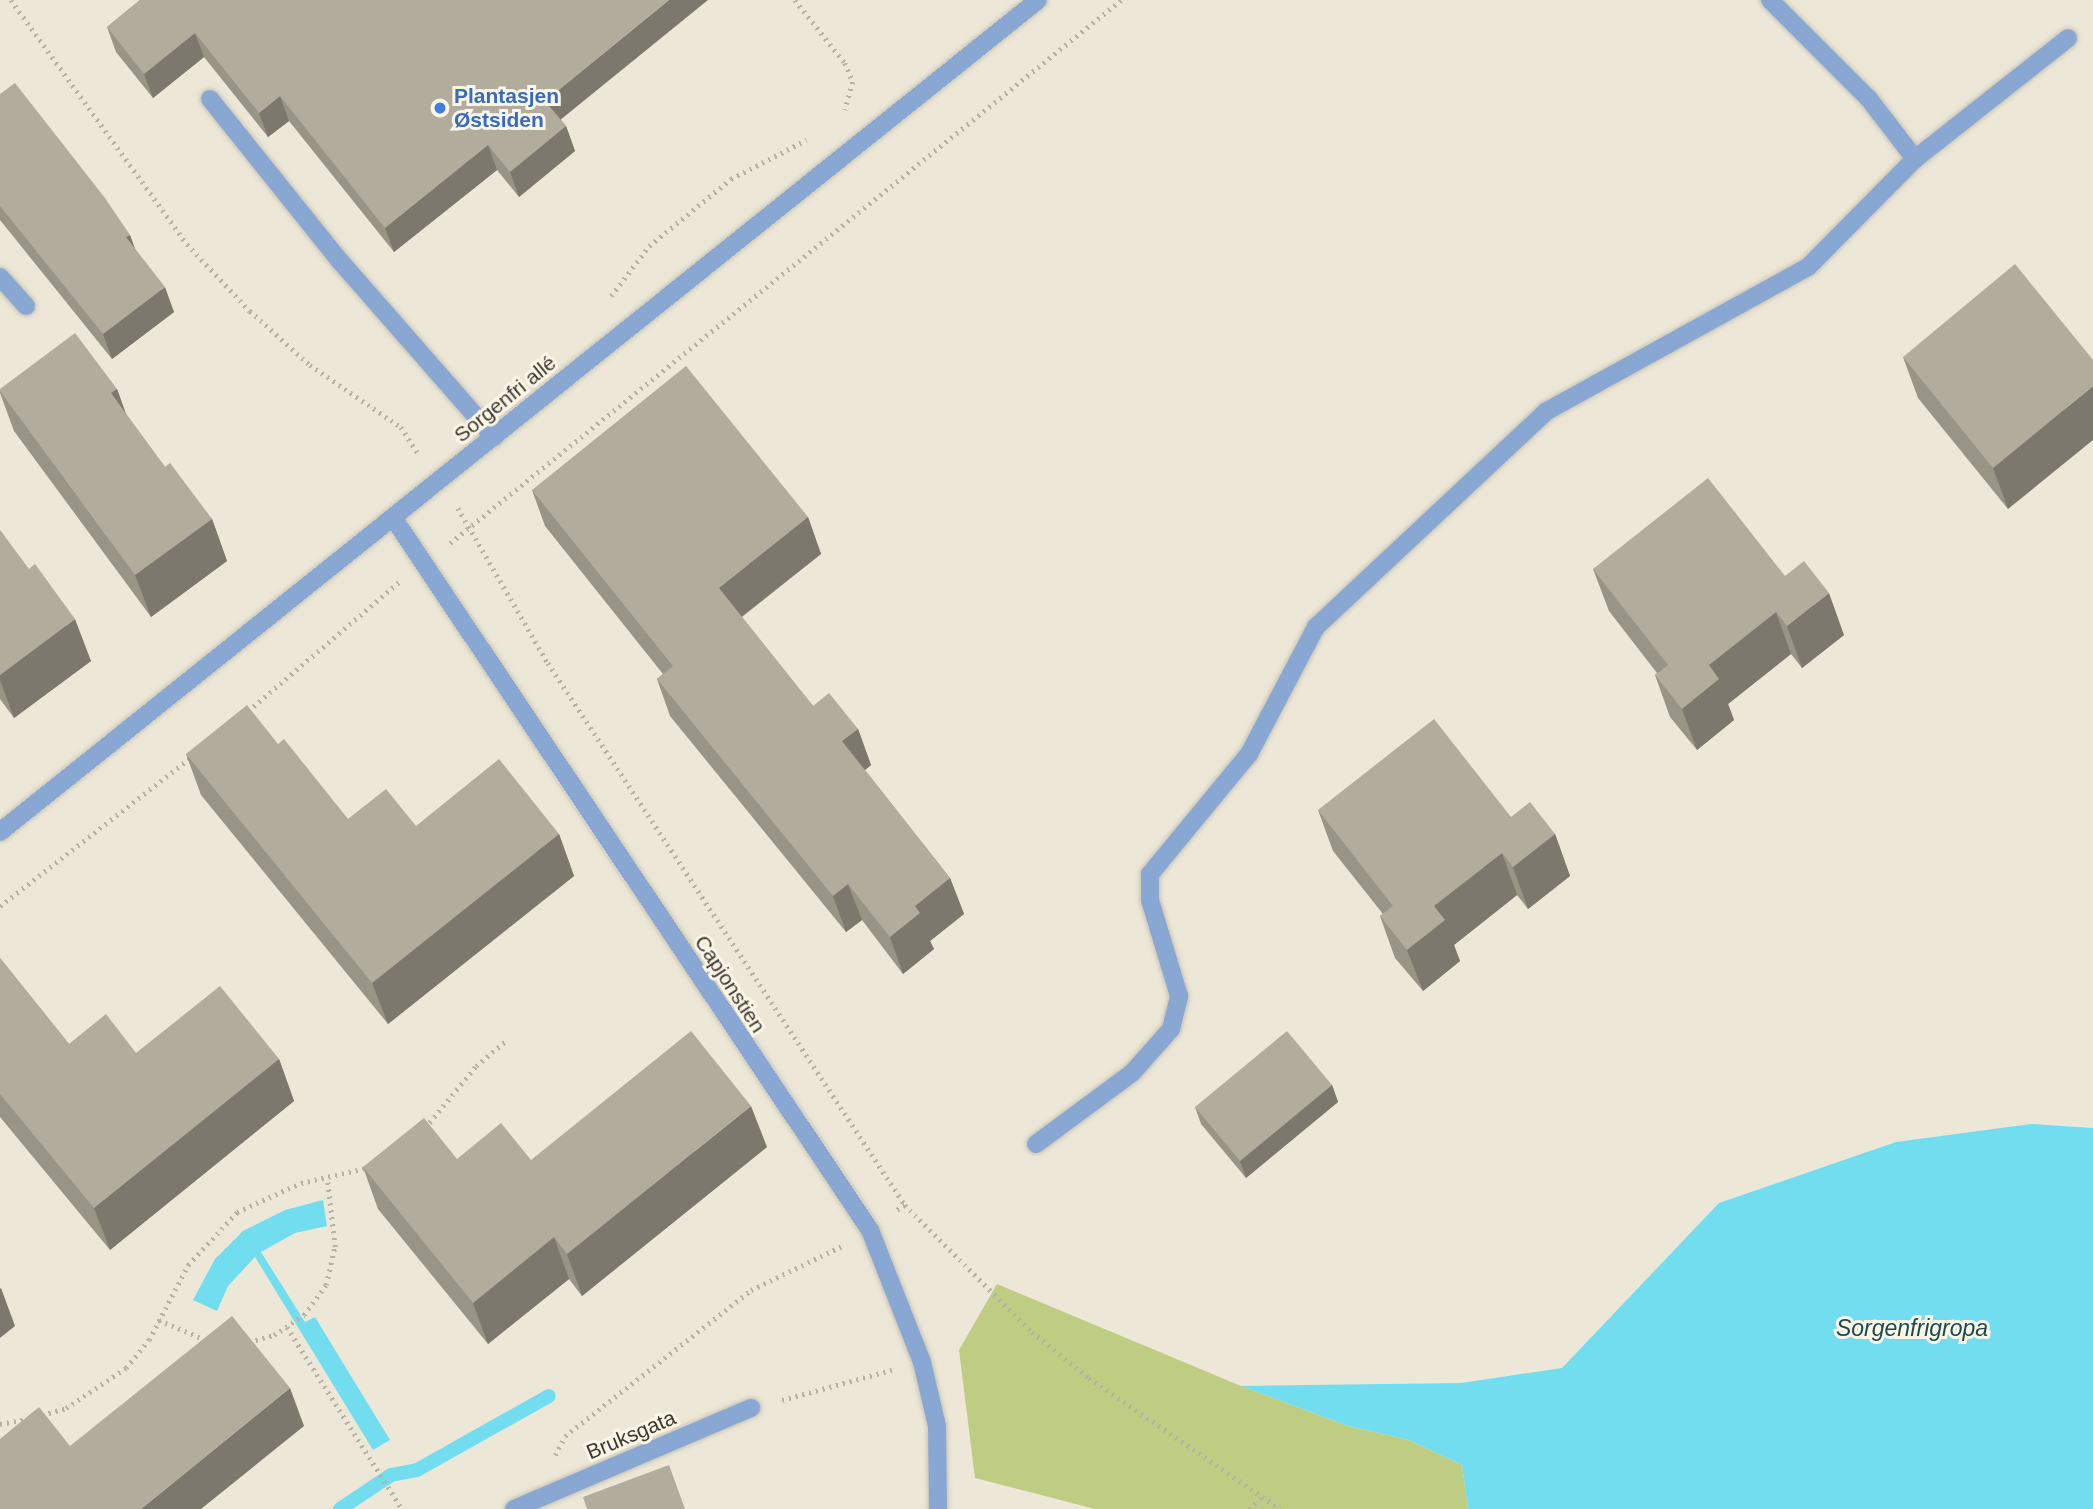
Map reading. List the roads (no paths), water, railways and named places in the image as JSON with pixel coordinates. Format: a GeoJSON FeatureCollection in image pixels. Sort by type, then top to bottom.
{"type":"FeatureCollection","features":[{"type":"Feature","properties":{"kind":"street","name":"Sorgenfri allé"},"geometry":{"type":"LineString","coordinates":[[0,832],[394,519],[1038,0]]}},
{"type":"Feature","properties":{"kind":"street"},"geometry":{"type":"LineString","coordinates":[[1770,0],[1869,99],[1915,159]]}},
{"type":"Feature","properties":{"kind":"street"},"geometry":{"type":"LineString","coordinates":[[1036,1144],[1132,1073],[1171,1029],[1179,996],[1150,900],[1150,874],[1249,754],[1316,627],[1547,411],[1808,267],[1915,159],[2068,38]]}},
{"type":"Feature","properties":{"kind":"street"},"geometry":{"type":"LineString","coordinates":[[210,99],[340,261],[494,437]]}},
{"type":"Feature","properties":{"kind":"street"},"geometry":{"type":"LineString","coordinates":[[0,277],[26,306]]}},
{"type":"Feature","properties":{"kind":"street","name":"Capjonstien"},"geometry":{"type":"LineString","coordinates":[[394,519],[424,560],[870,1230],[922,1362],[937,1426],[938,1509]]}},
{"type":"Feature","properties":{"kind":"street","name":"Bruksgata"},"geometry":{"type":"LineString","coordinates":[[525,1507],[751,1408]]}},
{"type":"Feature","properties":{"kind":"water","name":"Sorgenfrigropa"},"geometry":{"type":"Polygon","coordinates":[[[2031,1124],[2093,1128],[2093,1509],[1468,1509],[1462,1465],[1409,1440],[1348,1426],[1241,1386],[1461,1383],[1562,1368],[1719,1203],[1896,1142],[2031,1124]]]}},
{"type":"Feature","properties":{"kind":"water"},"geometry":{"type":"Polygon","coordinates":[[[323,1200],[327,1226],[295,1233],[261,1252],[305,1322],[315,1317],[390,1440],[373,1450],[255,1257],[228,1286],[217,1311],[193,1300],[215,1259],[243,1231],[285,1210],[323,1200]]]}},
{"type":"Feature","properties":{"kind":"waterway"},"geometry":{"type":"LineString","coordinates":[[340,1509],[391,1475],[417,1470],[549,1396]]}},
{"type":"Feature","properties":{"kind":"place","name":"Plantasjen Østsiden"},"geometry":{"type":"Point","coordinates":[440,108]}}]}
